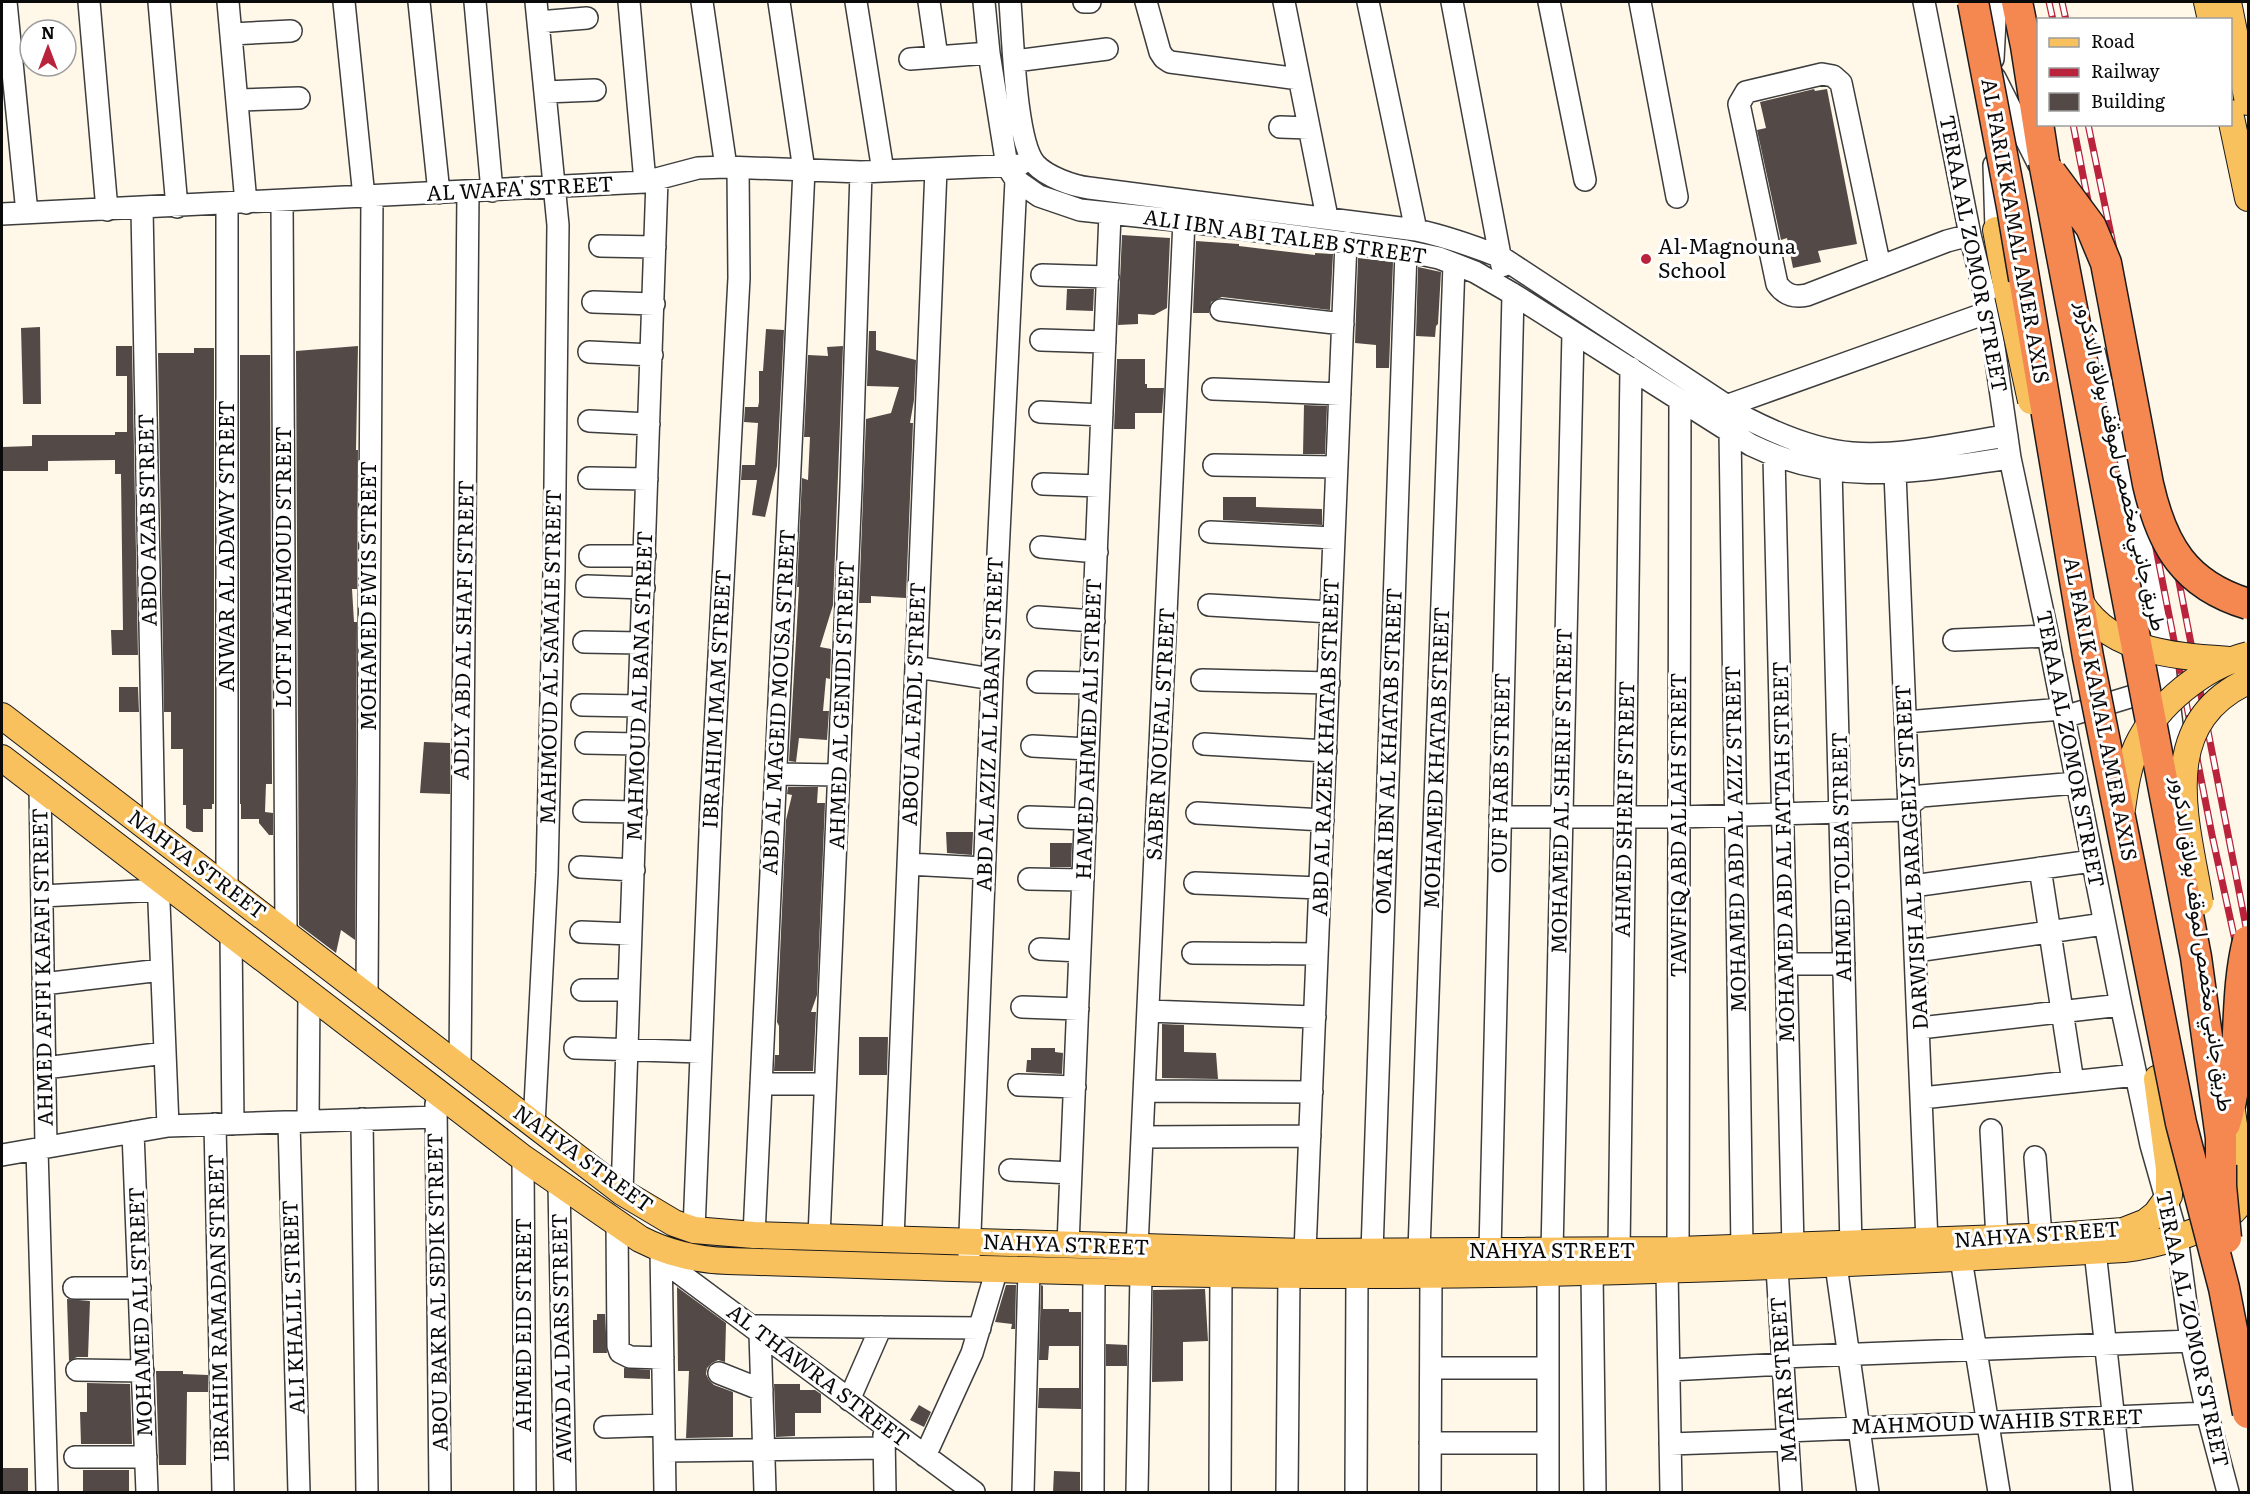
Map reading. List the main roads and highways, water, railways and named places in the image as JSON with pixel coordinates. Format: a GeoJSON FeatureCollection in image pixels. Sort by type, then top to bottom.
{"type":"FeatureCollection","features":[{"type":"Feature","properties":{"kind":"highway","name":"AL FARIK KAMAL AMER AXIS"},"geometry":{"type":"LineString","coordinates":[[1973,2],[2012,207],[2088,657],[2181,1123],[2224,1288],[2248,1413]]}},
{"type":"Feature","properties":{"kind":"highway","name":"AL FARIK KAMAL AMER AXIS"},"geometry":{"type":"LineString","coordinates":[[2016,2],[2037,113]]}},
{"type":"Feature","properties":{"kind":"highway","name":"AL FARIK KAMAL AMER AXIS"},"geometry":{"type":"LineString","coordinates":[[2039,126],[2196,957],[2230,1150],[2221,1186],[2226,1242],[2248,1353]]}},
{"type":"Feature","properties":{"kind":"highway"},"geometry":{"type":"LineString","coordinates":[[2047,174],[2091,227],[2106,263],[2148,484],[2164,536],[2183,565],[2199,580],[2216,592],[2248,604]]}},
{"type":"Feature","properties":{"kind":"highway"},"geometry":{"type":"LineString","coordinates":[[2230,1150],[2240,993],[2248,941]]}},
{"type":"Feature","properties":{"kind":"main road"},"geometry":{"type":"LineString","coordinates":[[2207,2],[2211,18]]}},
{"type":"Feature","properties":{"kind":"main road"},"geometry":{"type":"LineString","coordinates":[[2228,2],[2231,18]]}},
{"type":"Feature","properties":{"kind":"main road"},"geometry":{"type":"LineString","coordinates":[[2232,22],[2248,102]]}},
{"type":"Feature","properties":{"kind":"main road"},"geometry":{"type":"LineString","coordinates":[[2232,122],[2248,198]]}},
{"type":"Feature","properties":{"kind":"main road"},"geometry":{"type":"LineString","coordinates":[[1996,230],[2065,561],[2070,581],[2080,602],[2090,616],[2125,642],[2177,656],[2239,658]]}},
{"type":"Feature","properties":{"kind":"main road"},"geometry":{"type":"LineString","coordinates":[[2171,1239],[2168,1223],[2161,1209],[2170,1186],[2169,1169],[2146,1077],[2122,808],[2128,771],[2138,745],[2156,717],[2171,700],[2193,682],[2239,658]]}},
{"type":"Feature","properties":{"kind":"main road"},"geometry":{"type":"LineString","coordinates":[[2169,1169],[2180,1176],[2194,1179],[2208,1178],[2221,1173],[2230,1150],[2185,808],[2183,771],[2188,745],[2201,720],[2216,702],[2234,688],[2248,681]]}},
{"type":"Feature","properties":{"kind":"main road","name":"NAHYA STREET"},"geometry":{"type":"LineString","coordinates":[[2,716],[622,1192],[684,1226],[754,1235],[969,1242],[1305,1252],[1490,1251],[1550,1262],[1592,1273],[1743,1248],[2042,1237],[2123,1231],[2141,1225],[2161,1209]]}},
{"type":"Feature","properties":{"kind":"main road","name":"NAHYA STREET"},"geometry":{"type":"LineString","coordinates":[[2,758],[158,884],[231,934],[309,994],[441,1104],[523,1158],[661,1255],[707,1260],[1094,1272],[1431,1275],[1550,1262],[1619,1250],[1673,1260],[1777,1268],[2142,1248],[2220,1221],[2232,1213],[2238,1206],[2241,1188],[2230,1150]]}},
{"type":"Feature","properties":{"kind":"main road"},"geometry":{"type":"LineString","coordinates":[[441,1104],[465,1072]]}},
{"type":"Feature","properties":{"kind":"main road"},"geometry":{"type":"LineString","coordinates":[[661,1255],[684,1226]]}},
{"type":"Feature","properties":{"kind":"railway"},"geometry":{"type":"LineString","coordinates":[[2049,2],[2053,18]]}},
{"type":"Feature","properties":{"kind":"railway"},"geometry":{"type":"LineString","coordinates":[[2062,2],[2066,18]]}},
{"type":"Feature","properties":{"kind":"railway"},"geometry":{"type":"LineString","coordinates":[[2073,126],[2212,835],[2248,1000]]}},
{"type":"Feature","properties":{"kind":"railway"},"geometry":{"type":"LineString","coordinates":[[2088,126],[2248,937]]}},
{"type":"Feature","properties":{"kind":"place","name":"Al-Magnouna School"},"geometry":{"type":"Point","coordinates":[1646,259]}}]}
